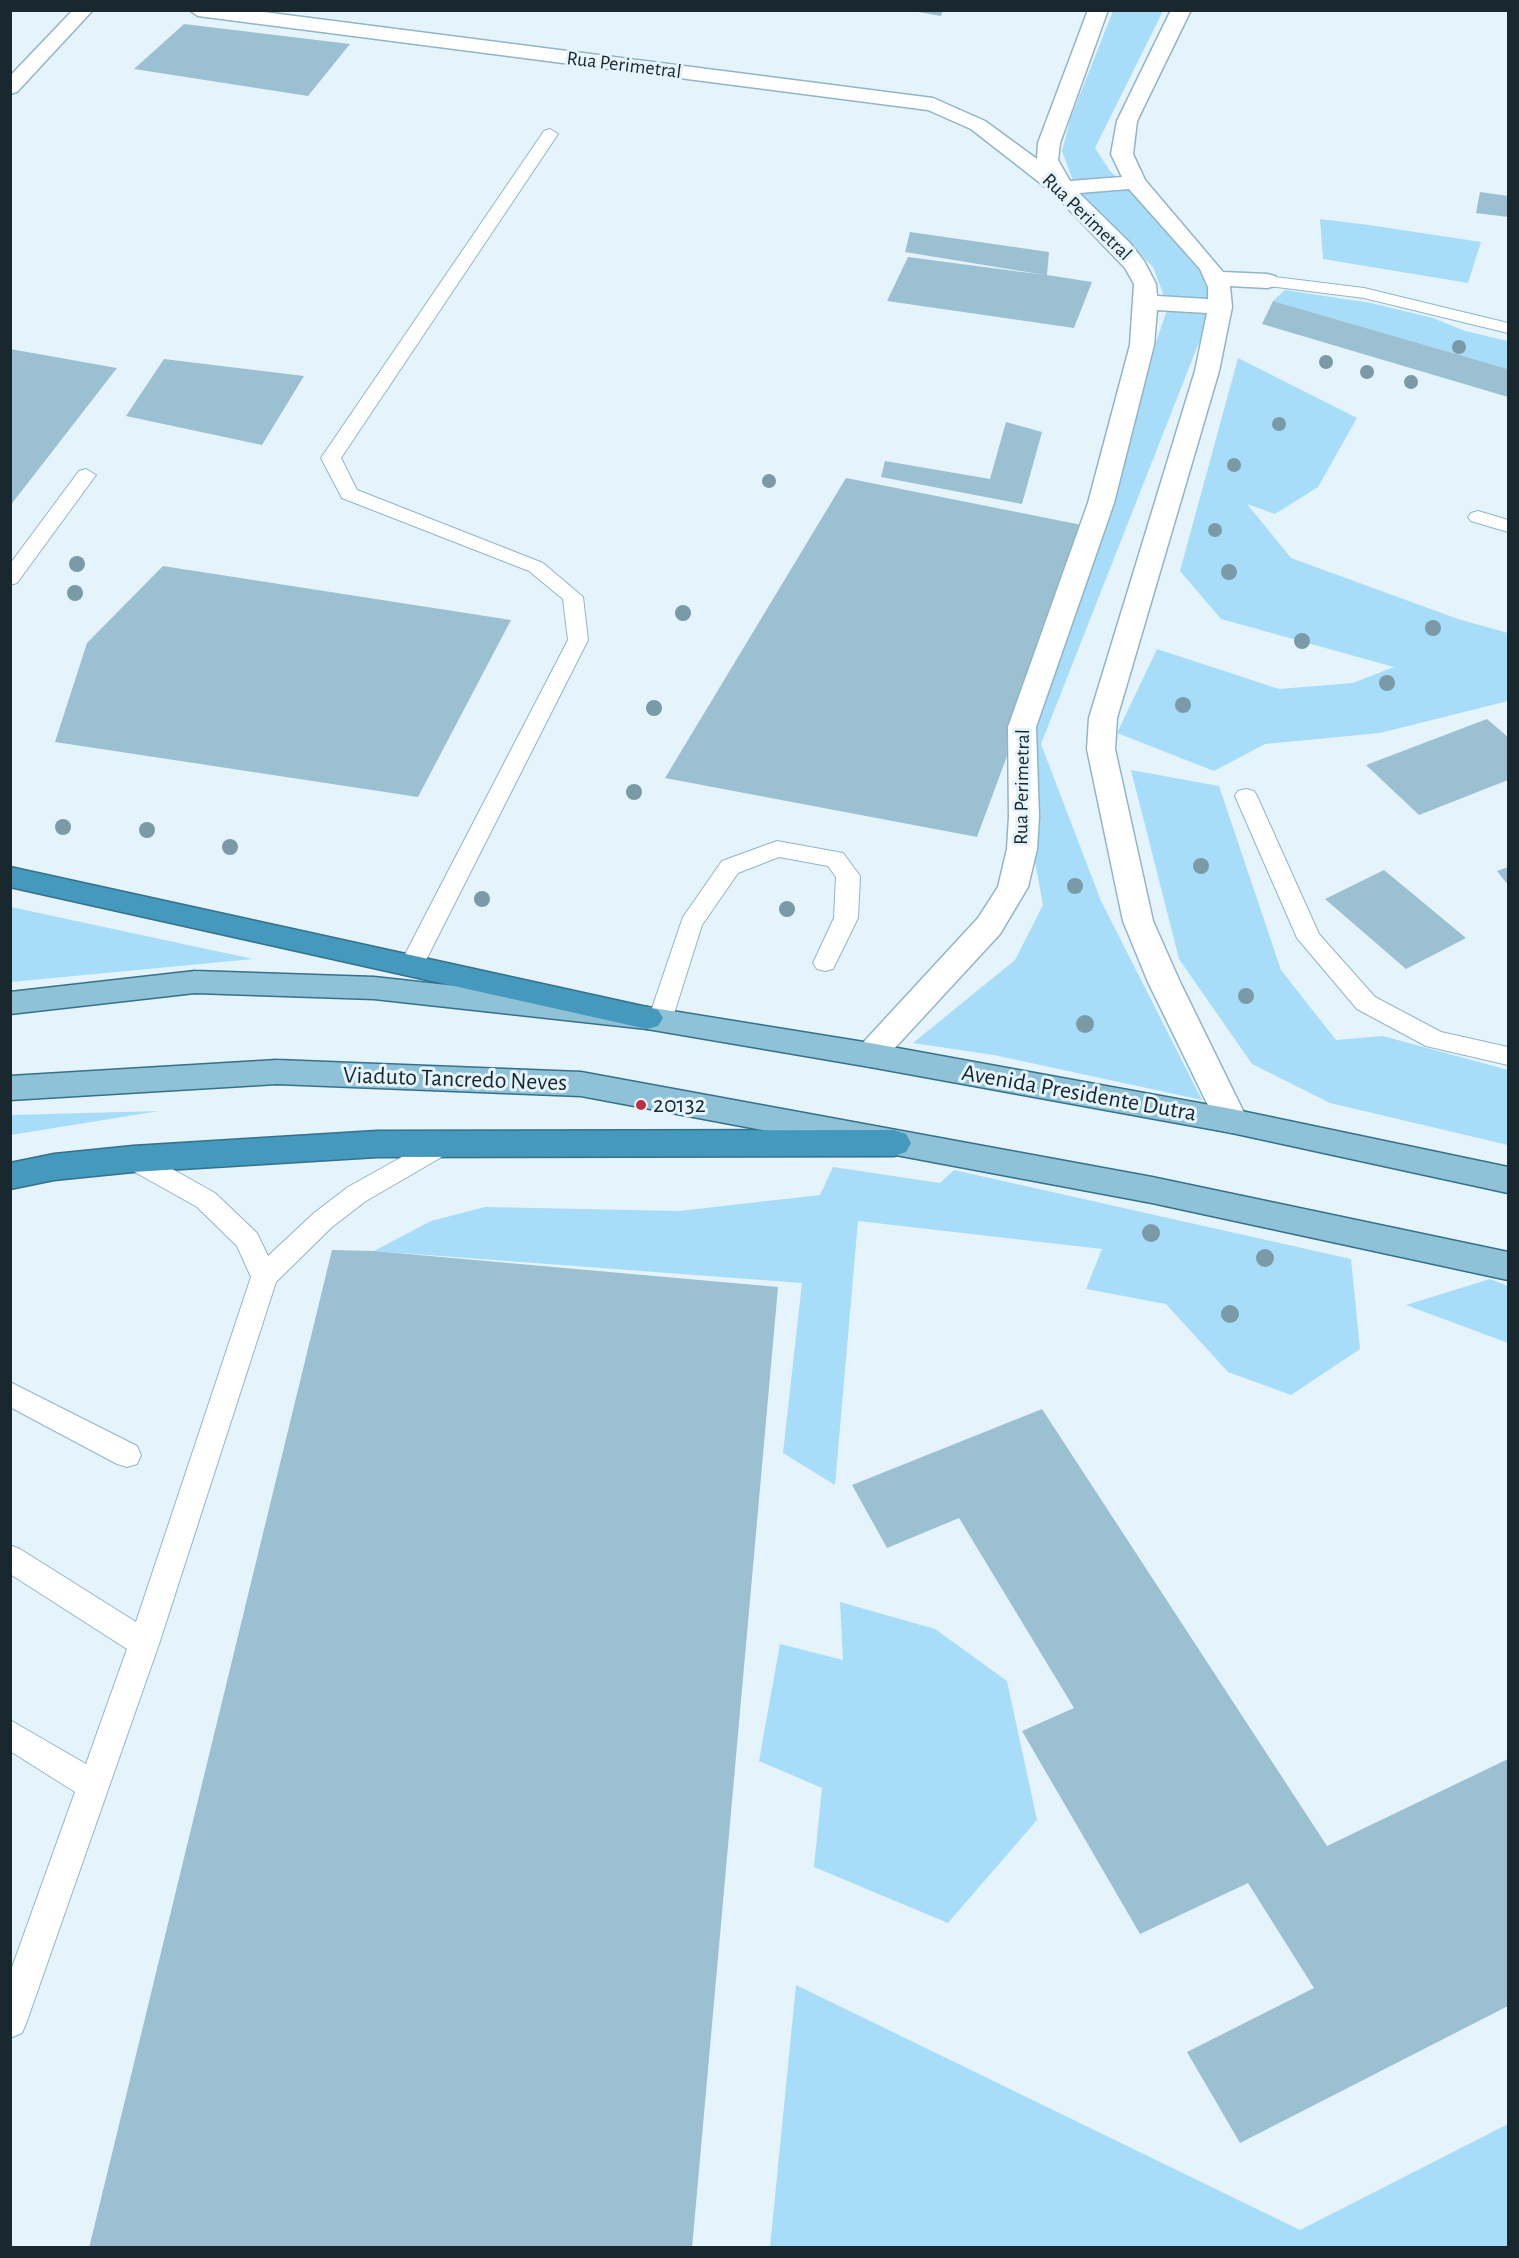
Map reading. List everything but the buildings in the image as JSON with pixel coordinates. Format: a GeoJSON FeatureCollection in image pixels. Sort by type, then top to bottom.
{"type":"FeatureCollection","features":[{"type":"Feature","properties":{"kind":"highway"},"geometry":{"type":"LineString","coordinates":[[10,877],[653,1019]]}},
{"type":"Feature","properties":{"kind":"highway"},"geometry":{"type":"LineString","coordinates":[[10,1176],[54,1167],[134,1159],[377,1144],[894,1143]]}},
{"type":"Feature","properties":{"kind":"main road"},"geometry":{"type":"LineString","coordinates":[[10,1003],[195,982],[374,988],[653,1019]]}},
{"type":"Feature","properties":{"kind":"main road","name":"Avenida Presidente Dutra"},"geometry":{"type":"LineString","coordinates":[[653,1019],[870,1055],[1232,1121],[1509,1180]]}},
{"type":"Feature","properties":{"kind":"main road","name":"Viaduto Tancredo Neves"},"geometry":{"type":"LineString","coordinates":[[10,1088],[277,1072],[581,1084],[894,1143]]}},
{"type":"Feature","properties":{"kind":"main road"},"geometry":{"type":"LineString","coordinates":[[894,1143],[1152,1190],[1509,1266]]}},
{"type":"Feature","properties":{"kind":"street"},"geometry":{"type":"LineString","coordinates":[[10,88],[84,10]]}},
{"type":"Feature","properties":{"kind":"street","name":"Rua Perimetral"},"geometry":{"type":"LineString","coordinates":[[198,10],[933,104],[978,124],[1061,188],[1121,247],[1136,266],[1145,284],[1146,302],[1142,345],[1101,503],[1022,727],[1024,817],[1022,849],[1013,888],[989,926],[870,1055]]}},
{"type":"Feature","properties":{"kind":"street"},"geometry":{"type":"LineString","coordinates":[[1098,10],[1049,143],[1047,161],[1056,172],[1061,188],[1135,182]]}},
{"type":"Feature","properties":{"kind":"street"},"geometry":{"type":"LineString","coordinates":[[1181,10],[1127,121],[1122,153],[1135,182],[1191,243],[1216,278],[1220,308],[1207,371],[1101,735],[1119,840],[1138,921],[1164,982],[1232,1121]]}},
{"type":"Feature","properties":{"kind":"street"},"geometry":{"type":"LineString","coordinates":[[1216,278],[1267,281]]}},
{"type":"Feature","properties":{"kind":"street"},"geometry":{"type":"LineString","coordinates":[[1146,302],[1220,308]]}},
{"type":"Feature","properties":{"kind":"lane"},"geometry":{"type":"LineString","coordinates":[[411,966],[578,640],[573,597],[536,567],[349,494],[331,458],[550,134]]}},
{"type":"Feature","properties":{"kind":"lane"},"geometry":{"type":"LineString","coordinates":[[1267,281],[1364,293],[1509,328]]}},
{"type":"Feature","properties":{"kind":"lane"},"geometry":{"type":"LineString","coordinates":[[10,579],[86,475]]}},
{"type":"Feature","properties":{"kind":"lane"},"geometry":{"type":"LineString","coordinates":[[1478,517],[1509,526]]}},
{"type":"Feature","properties":{"kind":"lane"},"geometry":{"type":"LineString","coordinates":[[1246,796],[1310,938],[1366,1003],[1435,1040],[1509,1056]]}},
{"type":"Feature","properties":{"kind":"lane"},"geometry":{"type":"LineString","coordinates":[[653,1019],[691,923],[730,867],[777,849],[835,859],[848,876],[846,918],[825,963]]}},
{"type":"Feature","properties":{"kind":"lane"},"geometry":{"type":"LineString","coordinates":[[10,2021],[16,1982],[93,1786],[144,1644],[264,1278],[323,1220],[357,1194],[443,1144]]}},
{"type":"Feature","properties":{"kind":"lane"},"geometry":{"type":"LineString","coordinates":[[134,1159],[206,1200],[248,1240],[264,1278]]}},
{"type":"Feature","properties":{"kind":"lane"},"geometry":{"type":"LineString","coordinates":[[10,1393],[127,1455]]}},
{"type":"Feature","properties":{"kind":"lane"},"geometry":{"type":"LineString","coordinates":[[10,1558],[144,1644]]}},
{"type":"Feature","properties":{"kind":"lane"},"geometry":{"type":"LineString","coordinates":[[10,1734],[93,1786]]}},
{"type":"Feature","properties":{"kind":"shaded area"},"geometry":{"type":"Polygon","coordinates":[[[1113,11],[1163,11],[1095,148],[1110,171],[1154,211],[1207,277],[1209,317],[1041,744],[1101,901],[1202,1100],[994,1055],[913,1043],[1015,960],[1043,905],[1015,752],[1168,307],[1153,267],[1076,189],[1062,151],[1071,117],[1113,11]]]}},
{"type":"Feature","properties":{"kind":"shaded area"},"geometry":{"type":"Polygon","coordinates":[[[1320,219],[1481,242],[1468,283],[1323,259],[1320,219]]]}},
{"type":"Feature","properties":{"kind":"shaded area"},"geometry":{"type":"Polygon","coordinates":[[[1285,290],[1371,303],[1433,318],[1465,331],[1508,341],[1508,369],[1273,301],[1285,290]]]}},
{"type":"Feature","properties":{"kind":"shaded area"},"geometry":{"type":"Polygon","coordinates":[[[1238,358],[1357,418],[1318,487],[1275,514],[1247,504],[1291,558],[1458,619],[1508,633],[1508,701],[1380,733],[1265,744],[1214,771],[1117,733],[1157,649],[1279,689],[1353,683],[1394,667],[1221,619],[1180,571],[1238,358]]]}},
{"type":"Feature","properties":{"kind":"shaded area"},"geometry":{"type":"Polygon","coordinates":[[[1131,770],[1219,786],[1281,970],[1336,1040],[1383,1036],[1508,1070],[1508,1145],[1330,1103],[1252,1064],[1179,959],[1131,770]]]}},
{"type":"Feature","properties":{"kind":"shaded area"},"geometry":{"type":"Polygon","coordinates":[[[11,907],[253,959],[11,982],[11,907]]]}},
{"type":"Feature","properties":{"kind":"shaded area"},"geometry":{"type":"Polygon","coordinates":[[[159,1111],[11,1135],[11,1115],[159,1111]]]}},
{"type":"Feature","properties":{"kind":"shaded area"},"geometry":{"type":"Polygon","coordinates":[[[833,1167],[940,1183],[954,1170],[1351,1259],[1360,1349],[1291,1395],[1228,1372],[1166,1304],[1086,1289],[1102,1249],[858,1221],[835,1485],[783,1453],[802,1283],[374,1251],[431,1221],[485,1207],[679,1211],[820,1195],[833,1167]]]}},
{"type":"Feature","properties":{"kind":"shaded area"},"geometry":{"type":"Polygon","coordinates":[[[1490,1279],[1508,1286],[1508,1343],[1406,1305],[1490,1279]]]}},
{"type":"Feature","properties":{"kind":"shaded area"},"geometry":{"type":"Polygon","coordinates":[[[840,1602],[935,1629],[1007,1681],[1037,1820],[948,1923],[814,1867],[822,1788],[759,1761],[780,1644],[843,1660],[840,1602]]]}},
{"type":"Feature","properties":{"kind":"shaded area"},"geometry":{"type":"Polygon","coordinates":[[[796,1985],[1300,2230],[1508,2124],[1508,2247],[770,2247],[796,1985]]]}},
{"type":"Feature","properties":{"kind":"place","name":"20132"},"geometry":{"type":"Point","coordinates":[641,1105]}}]}
